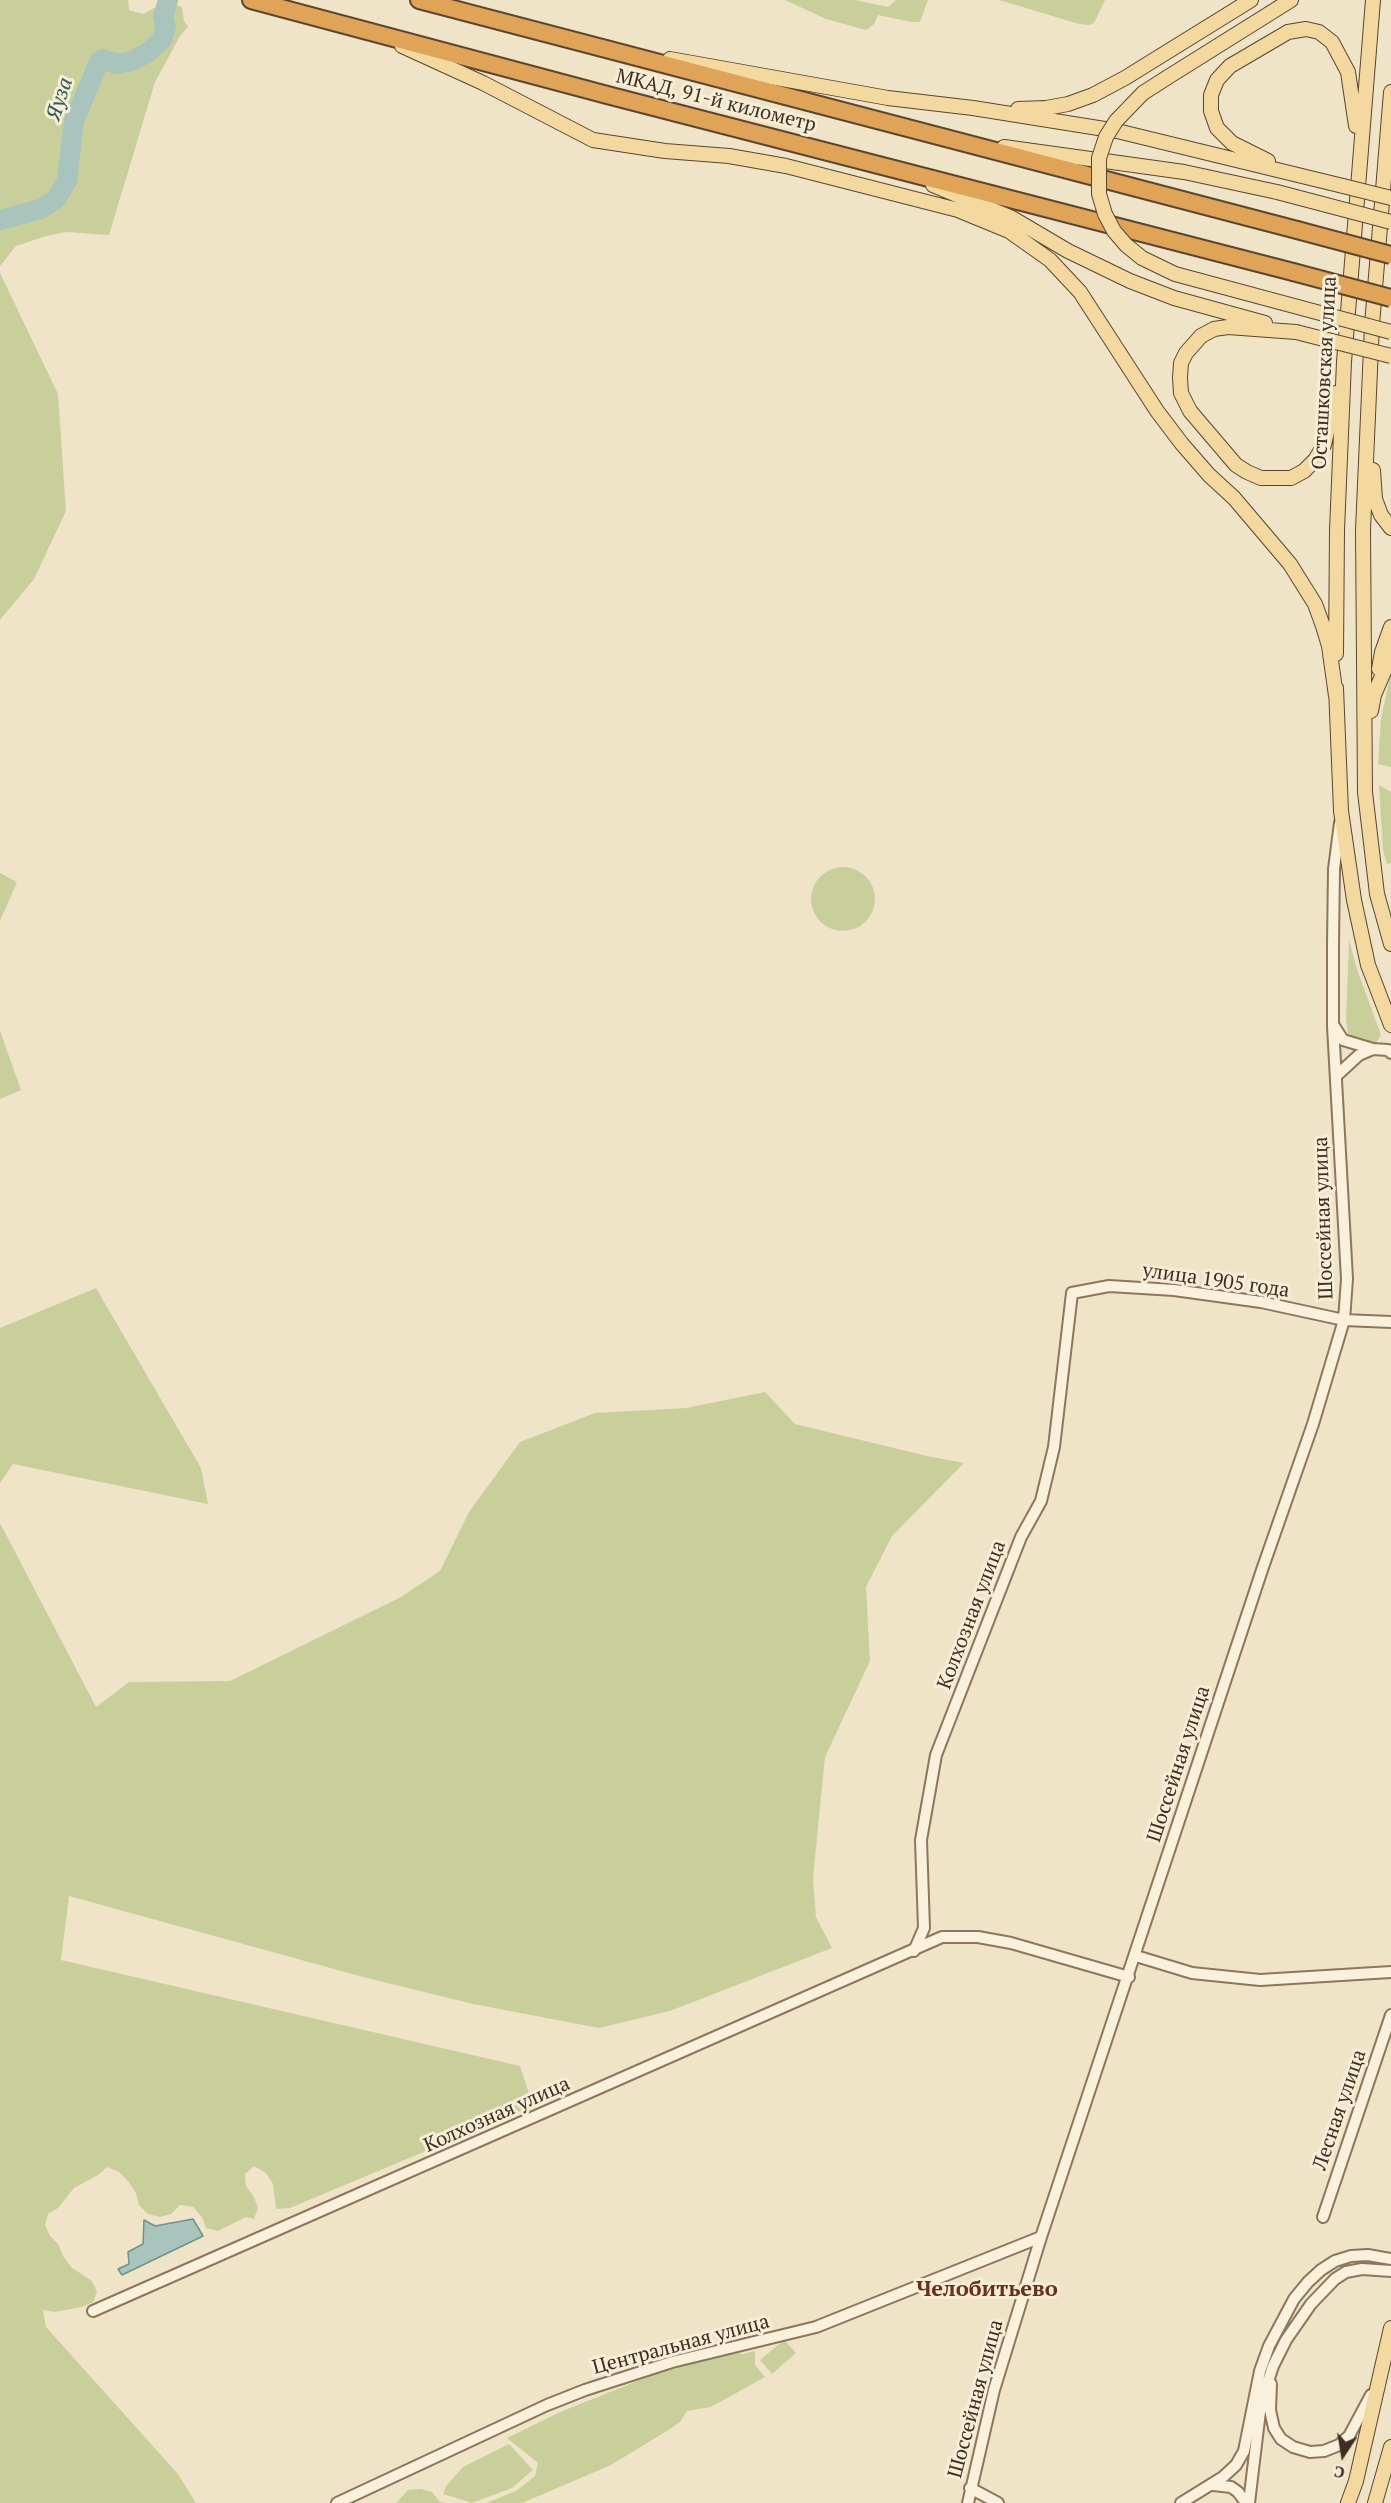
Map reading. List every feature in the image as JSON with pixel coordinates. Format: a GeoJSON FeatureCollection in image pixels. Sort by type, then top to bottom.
{"type":"FeatureCollection","features":[{"type":"Feature","properties":{"kind":"highway","name":"МКАД, 91-й километр"},"geometry":{"type":"LineString","coordinates":[[251,0],[1391,298]]}},
{"type":"Feature","properties":{"kind":"highway","name":"МКАД, 91-й километр"},"geometry":{"type":"LineString","coordinates":[[419,0],[1391,255]]}},
{"type":"Feature","properties":{"kind":"main road"},"geometry":{"type":"LineString","coordinates":[[973,108],[1046,108],[1068,104],[1093,95],[1125,78],[1251,0]]}},
{"type":"Feature","properties":{"kind":"main road"},"geometry":{"type":"LineString","coordinates":[[1291,0],[1143,93],[1123,113],[1106,137],[1099,158],[1099,194],[1105,214],[1114,231],[1126,245],[1142,258],[1175,274],[1391,332]]}},
{"type":"Feature","properties":{"kind":"main road","name":"Осташковская улица"},"geometry":{"type":"LineString","coordinates":[[1373,0],[1344,362],[1337,530],[1336,696],[1341,811],[1354,900],[1368,965],[1391,1025]]}},
{"type":"Feature","properties":{"kind":"main road"},"geometry":{"type":"LineString","coordinates":[[1282,168],[1233,143],[1217,128],[1211,111],[1211,95],[1217,80],[1230,66],[1271,40],[1288,32],[1306,29],[1319,32],[1332,42],[1348,72],[1359,161]]}},
{"type":"Feature","properties":{"kind":"main road"},"geometry":{"type":"LineString","coordinates":[[377,34],[483,83],[593,140],[665,152],[729,156],[786,166],[958,210],[1009,231],[1068,251]]}},
{"type":"Feature","properties":{"kind":"main road"},"geometry":{"type":"LineString","coordinates":[[585,44],[888,98],[973,108],[1117,131],[1282,168],[1391,198]]}},
{"type":"Feature","properties":{"kind":"main road"},"geometry":{"type":"LineString","coordinates":[[1391,92],[1369,375],[1363,530],[1363,755],[1368,828],[1377,894],[1391,944]]}},
{"type":"Feature","properties":{"kind":"main road"},"geometry":{"type":"LineString","coordinates":[[1387,138],[1391,119]]}},
{"type":"Feature","properties":{"kind":"main road"},"geometry":{"type":"LineString","coordinates":[[944,138],[1184,172],[1277,192],[1391,222]]}},
{"type":"Feature","properties":{"kind":"main road"},"geometry":{"type":"LineString","coordinates":[[895,169],[1012,218],[1068,251],[1130,281],[1174,298],[1274,328],[1391,356]]}},
{"type":"Feature","properties":{"kind":"main road"},"geometry":{"type":"LineString","coordinates":[[1009,231],[1050,260],[1080,292],[1157,411],[1182,444],[1209,475],[1234,498],[1290,564],[1315,604],[1323,626],[1329,646],[1336,696]]}},
{"type":"Feature","properties":{"kind":"main road"},"geometry":{"type":"LineString","coordinates":[[1274,328],[1214,329],[1193,344],[1181,363],[1179,378],[1181,393],[1190,411],[1236,465],[1247,472],[1261,478],[1291,478],[1304,471],[1315,460],[1324,445],[1344,362]]}},
{"type":"Feature","properties":{"kind":"main road"},"geometry":{"type":"LineString","coordinates":[[1369,375],[1375,499],[1381,515],[1391,528]]}},
{"type":"Feature","properties":{"kind":"main road"},"geometry":{"type":"LineString","coordinates":[[1363,755],[1382,652],[1391,627]]}},
{"type":"Feature","properties":{"kind":"main road"},"geometry":{"type":"LineString","coordinates":[[1374,695],[1391,655]]}},
{"type":"Feature","properties":{"kind":"main road"},"geometry":{"type":"LineString","coordinates":[[1348,2503],[1391,2328]]}},
{"type":"Feature","properties":{"kind":"main road"},"geometry":{"type":"LineString","coordinates":[[1375,2503],[1391,2447]]}},
{"type":"Feature","properties":{"kind":"street","name":"Шоссейная улица"},"geometry":{"type":"LineString","coordinates":[[968,2503],[994,2390],[1041,2237],[1262,1570],[1313,1424],[1344,1320],[1347,1280],[1334,1026],[1333,901],[1341,811]]}},
{"type":"Feature","properties":{"kind":"street"},"geometry":{"type":"LineString","coordinates":[[1334,1026],[1343,1040],[1372,1049],[1388,1050],[1391,1053]]}},
{"type":"Feature","properties":{"kind":"street"},"geometry":{"type":"LineString","coordinates":[[1336,1076],[1359,1055],[1372,1049]]}},
{"type":"Feature","properties":{"kind":"street","name":"улица 1905 года"},"geometry":{"type":"LineString","coordinates":[[1072,1293],[1109,1286],[1174,1290],[1261,1302],[1344,1320],[1391,1322]]}},
{"type":"Feature","properties":{"kind":"street","name":"Колхозная улица"},"geometry":{"type":"LineString","coordinates":[[914,1951],[924,1928],[921,1840],[936,1755],[1022,1537],[1041,1501],[1054,1447],[1072,1293]]}},
{"type":"Feature","properties":{"kind":"street"},"geometry":{"type":"LineString","coordinates":[[924,1928],[942,1937]]}},
{"type":"Feature","properties":{"kind":"street","name":"Колхозная улица"},"geometry":{"type":"LineString","coordinates":[[93,2311],[942,1937],[978,1937],[1011,1942],[1129,1977]]}},
{"type":"Feature","properties":{"kind":"street"},"geometry":{"type":"LineString","coordinates":[[1136,1956],[1192,1973],[1260,1980],[1391,1972]]}},
{"type":"Feature","properties":{"kind":"street","name":"Лесная улица"},"geometry":{"type":"LineString","coordinates":[[1323,2217],[1391,2015]]}},
{"type":"Feature","properties":{"kind":"street","name":"Центральная улица"},"geometry":{"type":"LineString","coordinates":[[337,2503],[547,2405],[585,2390],[672,2362],[816,2327],[1041,2237]]}},
{"type":"Feature","properties":{"kind":"street"},"geometry":{"type":"LineString","coordinates":[[1181,2503],[1223,2477],[1236,2465],[1244,2451],[1260,2371],[1280,2323],[1294,2299],[1321,2270],[1335,2261],[1351,2256],[1391,2259]]}},
{"type":"Feature","properties":{"kind":"street"},"geometry":{"type":"LineString","coordinates":[[1248,2503],[1261,2403],[1273,2366],[1286,2340],[1311,2304],[1335,2279],[1346,2272],[1362,2269],[1391,2271]]}},
{"type":"Feature","properties":{"kind":"street"},"geometry":{"type":"LineString","coordinates":[[1286,2340],[1271,2381],[1270,2396],[1274,2428],[1281,2439],[1293,2447],[1310,2452],[1324,2451],[1339,2445],[1350,2436],[1371,2395],[1384,2361]]}},
{"type":"Feature","properties":{"kind":"street"},"geometry":{"type":"LineString","coordinates":[[1192,2503],[1204,2489],[1215,2484],[1231,2487],[1248,2503]]}},
{"type":"Feature","properties":{"kind":"street"},"geometry":{"type":"LineString","coordinates":[[970,2488],[998,2503]]}},
{"type":"Feature","properties":{"kind":"green space"},"geometry":{"type":"Polygon","coordinates":[[[0,0],[128,0],[129,10],[143,14],[156,7],[160,0],[182,7],[184,21],[188,27],[180,36],[155,82],[109,235],[66,232],[46,236],[16,246],[0,266],[0,0]]]}},
{"type":"Feature","properties":{"kind":"green space"},"geometry":{"type":"Polygon","coordinates":[[[785,0],[855,0],[888,7],[896,0],[928,0],[920,22],[878,15],[874,24],[866,30],[826,19],[785,0]]]}},
{"type":"Feature","properties":{"kind":"green space"},"geometry":{"type":"Polygon","coordinates":[[[999,0],[1105,0],[1094,23],[1089,25],[999,0]]]}},
{"type":"Feature","properties":{"kind":"green space"},"geometry":{"type":"Polygon","coordinates":[[[0,273],[58,394],[66,511],[34,579],[0,620],[0,273]]]}},
{"type":"Feature","properties":{"kind":"green space"},"geometry":{"type":"Polygon","coordinates":[[[1391,671],[1391,767],[1378,764],[1381,719],[1391,671]]]}},
{"type":"Feature","properties":{"kind":"green space"},"geometry":{"type":"Polygon","coordinates":[[[1379,785],[1391,792],[1391,863],[1387,864],[1383,850],[1379,785]]]}},
{"type":"Feature","properties":{"kind":"green space"},"geometry":{"type":"Polygon","coordinates":[[[843,867],[855,869],[866,876],[873,887],[875,899],[873,911],[866,922],[855,929],[843,931],[831,929],[820,922],[813,911],[811,899],[813,887],[820,876],[831,869],[843,867]]]}},
{"type":"Feature","properties":{"kind":"green space"},"geometry":{"type":"Polygon","coordinates":[[[0,873],[17,882],[0,921],[0,873]]]}},
{"type":"Feature","properties":{"kind":"green space"},"geometry":{"type":"Polygon","coordinates":[[[1349,940],[1381,1035],[1376,1043],[1356,1040],[1348,1033],[1346,1020],[1349,940]]]}},
{"type":"Feature","properties":{"kind":"green space"},"geometry":{"type":"Polygon","coordinates":[[[0,1031],[21,1090],[0,1099],[0,1031]]]}},
{"type":"Feature","properties":{"kind":"green space"},"geometry":{"type":"Polygon","coordinates":[[[96,1288],[201,1468],[208,1504],[13,1464],[0,1483],[0,1328],[96,1288]]]}},
{"type":"Feature","properties":{"kind":"green space"},"geometry":{"type":"Polygon","coordinates":[[[765,1392],[795,1424],[964,1463],[892,1536],[866,1587],[870,1661],[825,1757],[813,1878],[816,1917],[832,1948],[670,2011],[599,2028],[473,2004],[363,1977],[69,1896],[61,1960],[520,2066],[533,2106],[290,2208],[276,2209],[273,2184],[266,2173],[254,2166],[245,2174],[246,2186],[258,2208],[254,2219],[246,2217],[218,2231],[206,2228],[202,2217],[193,2207],[180,2205],[171,2214],[160,2217],[148,2214],[139,2205],[136,2193],[128,2181],[119,2172],[107,2167],[98,2175],[74,2188],[58,2208],[48,2214],[45,2225],[71,2267],[92,2281],[97,2291],[93,2302],[82,2307],[55,2312],[43,2310],[46,2327],[178,2474],[196,2503],[0,2503],[0,1523],[96,1707],[129,1682],[230,1681],[401,1597],[440,1571],[469,1512],[520,1442],[595,1413],[686,1408],[765,1392]]]}},
{"type":"Feature","properties":{"kind":"green space"},"geometry":{"type":"Polygon","coordinates":[[[784,2340],[796,2353],[772,2374],[760,2360],[784,2340]]]}},
{"type":"Feature","properties":{"kind":"green space"},"geometry":{"type":"Polygon","coordinates":[[[755,2351],[755,2365],[765,2377],[711,2407],[687,2411],[680,2422],[611,2465],[522,2503],[486,2503],[516,2491],[535,2476],[538,2463],[507,2438],[560,2412],[650,2376],[731,2352],[743,2354],[755,2351]]]}},
{"type":"Feature","properties":{"kind":"green space"},"geometry":{"type":"Polygon","coordinates":[[[509,2444],[533,2470],[512,2488],[472,2503],[443,2494],[446,2486],[463,2467],[509,2444]]]}},
{"type":"Feature","properties":{"kind":"green space"},"geometry":{"type":"Polygon","coordinates":[[[421,2489],[432,2492],[439,2501],[446,2503],[396,2503],[408,2490],[421,2489]]]}},
{"type":"Feature","properties":{"kind":"water"},"geometry":{"type":"Polygon","coordinates":[[[193,2219],[203,2236],[122,2275],[118,2269],[129,2264],[128,2252],[143,2244],[144,2220],[155,2226],[193,2219]]]}},
{"type":"Feature","properties":{"kind":"waterway","name":"Яуза"},"geometry":{"type":"LineString","coordinates":[[0,220],[41,209],[56,199],[67,181],[74,121],[99,62],[103,59],[117,64],[132,61],[147,53],[162,40],[166,26],[163,18],[168,0]]}},
{"type":"Feature","properties":{"kind":"district","name":"Челобитьево"},"geometry":{"type":"Point","coordinates":[987,2290]}}]}
